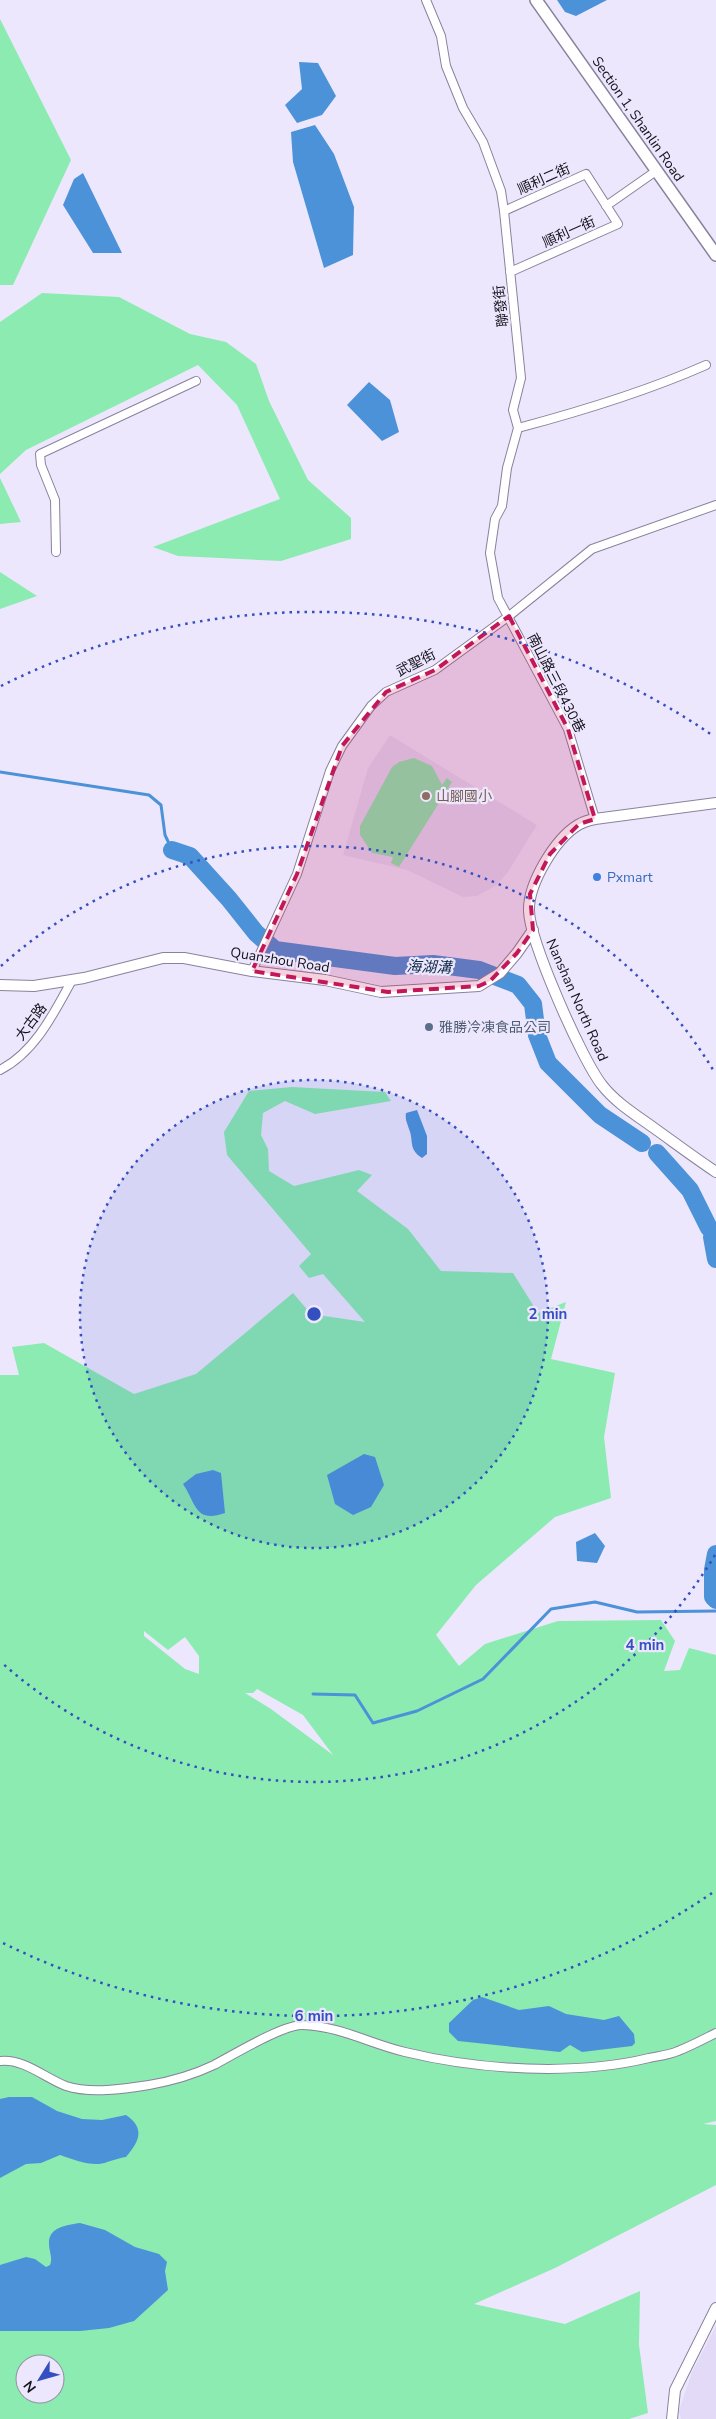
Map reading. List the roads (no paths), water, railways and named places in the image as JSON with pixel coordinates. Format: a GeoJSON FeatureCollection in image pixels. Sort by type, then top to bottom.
{"type":"FeatureCollection","features":[{"type":"Feature","properties":{"kind":"main road","name":"Section 1, Shanlin Road"},"geometry":{"type":"LineString","coordinates":[[536,0],[656,171],[714,247]]}},
{"type":"Feature","properties":{"kind":"street","name":"聯發街"},"geometry":{"type":"LineString","coordinates":[[426,0],[441,36],[446,66],[463,108],[483,142],[501,191],[504,211],[521,378],[513,410],[518,428],[507,468],[502,506],[495,519],[490,553],[498,598],[508,616]]}},
{"type":"Feature","properties":{"kind":"street"},"geometry":{"type":"LineString","coordinates":[[606,206],[656,171]]}},
{"type":"Feature","properties":{"kind":"street","name":"順利二街"},"geometry":{"type":"LineString","coordinates":[[504,211],[586,174],[606,206]]}},
{"type":"Feature","properties":{"kind":"street","name":"順利一街"},"geometry":{"type":"LineString","coordinates":[[510,272],[618,224],[606,206]]}},
{"type":"Feature","properties":{"kind":"street"},"geometry":{"type":"LineString","coordinates":[[518,428],[586,410],[664,384],[706,365]]}},
{"type":"Feature","properties":{"kind":"street"},"geometry":{"type":"LineString","coordinates":[[56,552],[55,500],[41,465],[40,454],[196,381]]}},
{"type":"Feature","properties":{"kind":"street","name":"武聖街"},"geometry":{"type":"LineString","coordinates":[[252,971],[296,874],[330,771],[342,746],[370,706],[386,692],[436,670],[592,549],[716,505]]}},
{"type":"Feature","properties":{"kind":"street","name":"南山路三段430巷"},"geometry":{"type":"LineString","coordinates":[[508,616],[568,729],[595,819]]}},
{"type":"Feature","properties":{"kind":"street","name":"Nanshan North Road"},"geometry":{"type":"LineString","coordinates":[[716,803],[595,819],[579,824],[564,836],[550,854],[530,894],[529,912],[541,957],[574,1032],[602,1085],[618,1101],[716,1172]]}},
{"type":"Feature","properties":{"kind":"street","name":"Quanzhou Road"},"geometry":{"type":"LineString","coordinates":[[0,985],[34,986],[72,980],[163,958],[184,958],[252,971],[325,980],[388,992],[479,986],[496,976],[517,953],[533,930]]}},
{"type":"Feature","properties":{"kind":"street","name":"大古路"},"geometry":{"type":"LineString","coordinates":[[0,1070],[29,1048],[55,1012],[72,980]]}},
{"type":"Feature","properties":{"kind":"street"},"geometry":{"type":"LineString","coordinates":[[0,2061],[8,2060],[40,2072],[67,2086],[96,2090],[148,2085],[188,2077],[272,2035],[301,2024],[345,2032],[403,2052],[442,2060],[558,2070],[591,2068],[677,2052],[716,2033]]}},
{"type":"Feature","properties":{"kind":"street"},"geometry":{"type":"LineString","coordinates":[[672,2419],[675,2390],[716,2308]]}},
{"type":"Feature","properties":{"kind":"water"},"geometry":{"type":"Polygon","coordinates":[[[557,0],[607,0],[576,16],[565,12],[557,0]]]}},
{"type":"Feature","properties":{"kind":"water"},"geometry":{"type":"Polygon","coordinates":[[[299,62],[318,63],[336,96],[322,115],[297,123],[285,105],[302,89],[299,62]]]}},
{"type":"Feature","properties":{"kind":"water"},"geometry":{"type":"Polygon","coordinates":[[[315,125],[334,154],[354,207],[353,255],[324,268],[293,162],[291,132],[315,125]]]}},
{"type":"Feature","properties":{"kind":"water"},"geometry":{"type":"Polygon","coordinates":[[[83,173],[122,253],[93,253],[63,205],[74,179],[83,173]]]}},
{"type":"Feature","properties":{"kind":"water"},"geometry":{"type":"Polygon","coordinates":[[[369,382],[390,400],[399,432],[382,441],[347,405],[369,382]]]}},
{"type":"Feature","properties":{"kind":"water"},"geometry":{"type":"Polygon","coordinates":[[[417,1110],[427,1136],[427,1154],[422,1158],[413,1148],[406,1121],[406,1113],[417,1110]]]}},
{"type":"Feature","properties":{"kind":"water"},"geometry":{"type":"Polygon","coordinates":[[[364,1454],[375,1457],[384,1485],[371,1507],[353,1515],[335,1504],[327,1475],[364,1454]]]}},
{"type":"Feature","properties":{"kind":"water"},"geometry":{"type":"Polygon","coordinates":[[[213,1470],[221,1473],[225,1513],[208,1516],[198,1510],[183,1484],[196,1474],[213,1470]]]}},
{"type":"Feature","properties":{"kind":"water"},"geometry":{"type":"Polygon","coordinates":[[[595,1533],[605,1546],[597,1563],[577,1561],[576,1542],[595,1533]]]}},
{"type":"Feature","properties":{"kind":"water"},"geometry":{"type":"Polygon","coordinates":[[[482,1997],[519,2010],[549,2006],[566,2014],[604,2020],[619,2016],[634,2034],[635,2043],[632,2046],[582,2052],[570,2045],[560,2052],[458,2041],[449,2032],[449,2023],[473,2000],[482,1997]]]}},
{"type":"Feature","properties":{"kind":"water"},"geometry":{"type":"Polygon","coordinates":[[[32,2097],[57,2111],[82,2119],[102,2120],[126,2115],[136,2125],[138,2130],[135,2146],[126,2157],[102,2163],[90,2164],[60,2155],[41,2163],[26,2164],[0,2178],[0,2099],[32,2097]]]}},
{"type":"Feature","properties":{"kind":"water"},"geometry":{"type":"Polygon","coordinates":[[[80,2223],[105,2230],[135,2247],[159,2254],[167,2262],[165,2271],[168,2290],[134,2321],[109,2328],[80,2331],[0,2331],[0,2265],[26,2257],[35,2259],[46,2267],[50,2265],[49,2244],[52,2234],[59,2228],[80,2223]]]}},
{"type":"Feature","properties":{"kind":"waterway"},"geometry":{"type":"LineString","coordinates":[[0,772],[149,795],[161,805],[165,835],[172,850]]}},
{"type":"Feature","properties":{"kind":"waterway","name":"海湖溝"},"geometry":{"type":"LineString","coordinates":[[172,850],[190,856],[229,899],[256,933],[275,950],[395,966],[433,964],[479,970],[518,985],[533,1004],[537,1035],[548,1063],[600,1115],[642,1143]]}},
{"type":"Feature","properties":{"kind":"waterway","name":"海湖溝"},"geometry":{"type":"LineString","coordinates":[[657,1153],[690,1190],[709,1228]]}},
{"type":"Feature","properties":{"kind":"waterway","name":"海湖溝"},"geometry":{"type":"LineString","coordinates":[[712,1237],[716,1259]]}},
{"type":"Feature","properties":{"kind":"waterway","name":"海湖溝"},"geometry":{"type":"LineString","coordinates":[[716,1554],[713,1570],[713,1597],[716,1600]]}},
{"type":"Feature","properties":{"kind":"waterway"},"geometry":{"type":"LineString","coordinates":[[313,1694],[355,1695],[373,1723],[417,1711],[483,1679],[551,1609],[595,1602],[637,1612],[716,1611]]}},
{"type":"Feature","properties":{"kind":"place","name":"山腳國小"},"geometry":{"type":"Point","coordinates":[426,796]}},
{"type":"Feature","properties":{"kind":"place","name":"Pxmart"},"geometry":{"type":"Point","coordinates":[597,877]}},
{"type":"Feature","properties":{"kind":"place","name":"雅勝冷凍食品公司"},"geometry":{"type":"Point","coordinates":[429,1027]}}]}
